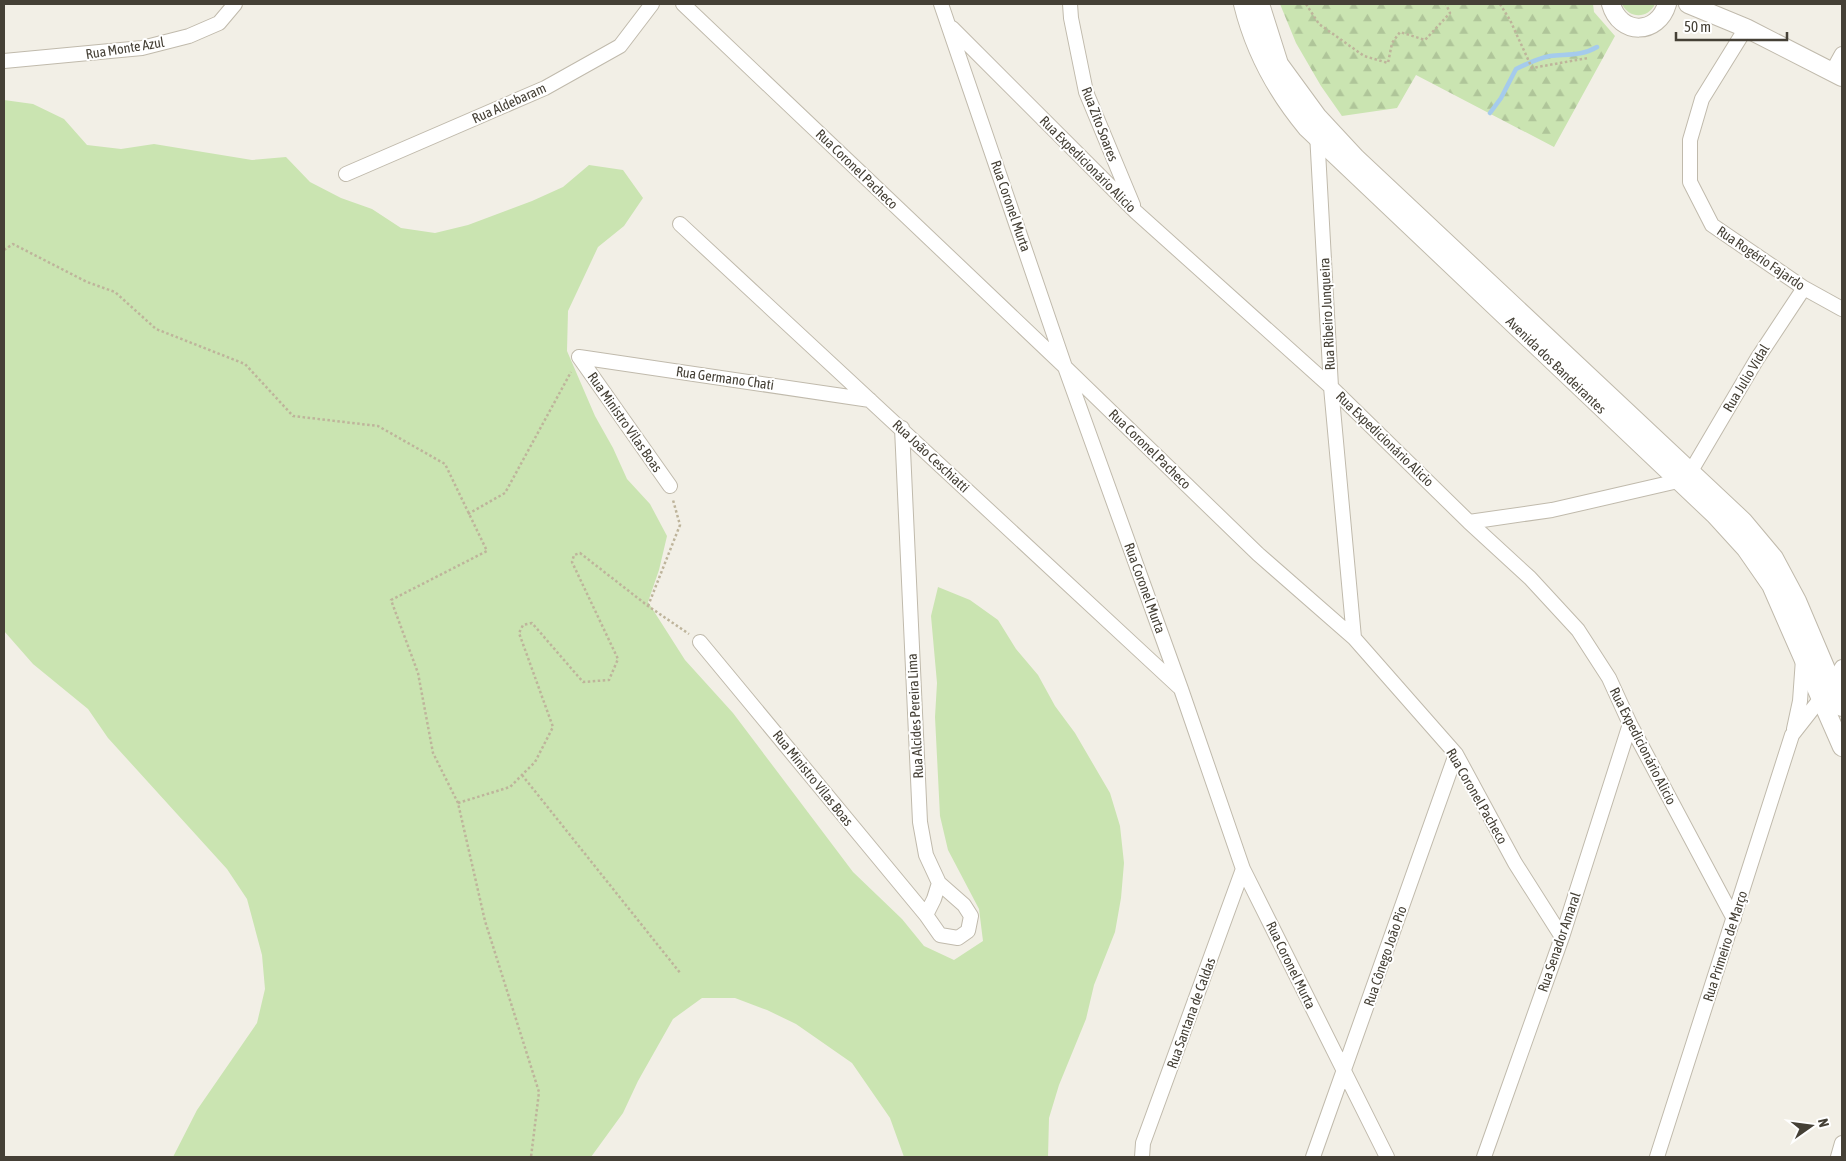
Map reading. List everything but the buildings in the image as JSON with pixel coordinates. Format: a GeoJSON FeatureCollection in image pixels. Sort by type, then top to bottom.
{"type":"FeatureCollection","features":[{"type":"Feature","properties":{"kind":"street","name":"Rua Monte Azul"},"geometry":{"type":"LineString","coordinates":[[4,62],[142,48],[189,36],[219,23],[235,4]]}},
{"type":"Feature","properties":{"kind":"street","name":"Rua Aldebaram"},"geometry":{"type":"LineString","coordinates":[[346,174],[545,88],[620,46],[652,4]]}},
{"type":"Feature","properties":{"kind":"street","name":"Rua Coronel Pacheco"},"geometry":{"type":"LineString","coordinates":[[683,4],[1065,367],[1258,554],[1354,638],[1456,754],[1515,862],[1562,936]]}},
{"type":"Feature","properties":{"kind":"street","name":"Rua Coronel Murta"},"geometry":{"type":"LineString","coordinates":[[941,4],[1065,367],[1181,689],[1243,869],[1387,1157]]}},
{"type":"Feature","properties":{"kind":"street","name":"Rua Zito Soares"},"geometry":{"type":"LineString","coordinates":[[1070,4],[1071,18],[1086,92],[1136,212]]}},
{"type":"Feature","properties":{"kind":"street","name":"Avenida dos Bandeirantes"},"geometry":{"type":"LineString","coordinates":[[1243,4],[1255,42],[1272,77],[1294,113],[1317,138],[1684,476],[1743,521],[1774,558],[1797,601],[1842,707]]}},
{"type":"Feature","properties":{"kind":"street","name":"Avenida dos Bandeirantes"},"geometry":{"type":"LineString","coordinates":[[1260,4],[1279,64],[1317,116],[1356,158],[1684,476],[1758,565],[1771,585],[1842,747]]}},
{"type":"Feature","properties":{"kind":"street"},"geometry":{"type":"LineString","coordinates":[[1611,4],[1619,20],[1635,28],[1652,25],[1659,20],[1667,4]]}},
{"type":"Feature","properties":{"kind":"street"},"geometry":{"type":"LineString","coordinates":[[1688,4],[1746,28],[1837,75],[1842,54]]}},
{"type":"Feature","properties":{"kind":"street","name":"Rua Expedicionário Alicio"},"geometry":{"type":"LineString","coordinates":[[950,26],[1136,212],[1331,387],[1469,522],[1530,578],[1578,630],[1609,678],[1630,724],[1734,919]]}},
{"type":"Feature","properties":{"kind":"street","name":"Rua Rogério Fajardo"},"geometry":{"type":"LineString","coordinates":[[1746,28],[1702,99],[1690,140],[1690,182],[1712,225],[1804,288],[1842,308]]}},
{"type":"Feature","properties":{"kind":"street","name":"Rua Ribeiro Junqueira"},"geometry":{"type":"LineString","coordinates":[[1317,116],[1331,387],[1354,638]]}},
{"type":"Feature","properties":{"kind":"street","name":"Rua João Ceschiatti"},"geometry":{"type":"LineString","coordinates":[[680,224],[902,428],[1181,689]]}},
{"type":"Feature","properties":{"kind":"street","name":"Rua Julio Vidal"},"geometry":{"type":"LineString","coordinates":[[1684,476],[1804,288]]}},
{"type":"Feature","properties":{"kind":"street","name":"Rua Germano Chati"},"geometry":{"type":"LineString","coordinates":[[579,357],[870,400]]}},
{"type":"Feature","properties":{"kind":"street","name":"Rua Ministro Vilas Boas"},"geometry":{"type":"LineString","coordinates":[[579,357],[670,486]]}},
{"type":"Feature","properties":{"kind":"street","name":"Rua Alcides Pereira Lima"},"geometry":{"type":"LineString","coordinates":[[902,428],[920,822],[926,856],[938,883],[964,905],[971,916],[968,931],[958,938],[940,935],[926,915]]}},
{"type":"Feature","properties":{"kind":"street"},"geometry":{"type":"LineString","coordinates":[[1469,522],[1552,510],[1684,476]]}},
{"type":"Feature","properties":{"kind":"street","name":"Rua Ministro Vilas Boas"},"geometry":{"type":"LineString","coordinates":[[700,642],[926,915]]}},
{"type":"Feature","properties":{"kind":"street","name":"Rua Primeiro de Março"},"geometry":{"type":"LineString","coordinates":[[1657,1157],[1792,735],[1800,701],[1803,658]]}},
{"type":"Feature","properties":{"kind":"street","name":"Rua Primeiro de Março"},"geometry":{"type":"LineString","coordinates":[[1792,735],[1832,684],[1842,667]]}},
{"type":"Feature","properties":{"kind":"street","name":"Rua Senador Amaral"},"geometry":{"type":"LineString","coordinates":[[1484,1157],[1562,936],[1630,724]]}},
{"type":"Feature","properties":{"kind":"street","name":"Rua Cônego João Pio"},"geometry":{"type":"LineString","coordinates":[[1313,1157],[1345,1072],[1456,754]]}},
{"type":"Feature","properties":{"kind":"street","name":"Rua Santana de Caldas"},"geometry":{"type":"LineString","coordinates":[[1142,1157],[1143,1143],[1243,869]]}},
{"type":"Feature","properties":{"kind":"street"},"geometry":{"type":"LineString","coordinates":[[926,915],[934,899],[938,883]]}},
{"type":"Feature","properties":{"kind":"street"},"geometry":{"type":"LineString","coordinates":[[1838,1157],[1842,1143]]}},
{"type":"Feature","properties":{"kind":"path"},"geometry":{"type":"LineString","coordinates":[[1306,4],[1319,24],[1364,56],[1388,63],[1392,43],[1400,32],[1425,40],[1450,13],[1446,4]]}},
{"type":"Feature","properties":{"kind":"path"},"geometry":{"type":"LineString","coordinates":[[1500,4],[1510,20],[1532,68],[1588,58]]}},
{"type":"Feature","properties":{"kind":"path"},"geometry":{"type":"LineString","coordinates":[[4,250],[13,244],[87,282],[115,292],[156,329],[245,364],[293,416],[378,426],[445,464],[487,551],[391,600],[418,673],[433,753],[458,803],[485,921],[539,1092],[531,1157]]}},
{"type":"Feature","properties":{"kind":"path"},"geometry":{"type":"LineString","coordinates":[[468,514],[505,493],[579,357]]}},
{"type":"Feature","properties":{"kind":"path"},"geometry":{"type":"LineString","coordinates":[[648,606],[680,525],[670,486]]}},
{"type":"Feature","properties":{"kind":"path"},"geometry":{"type":"LineString","coordinates":[[458,803],[510,787],[535,762],[553,727],[519,633],[523,625],[532,623],[583,682],[609,680],[618,660],[572,562],[574,555],[580,553],[648,606],[700,642]]}},
{"type":"Feature","properties":{"kind":"path"},"geometry":{"type":"LineString","coordinates":[[522,775],[681,974]]}},
{"type":"Feature","properties":{"kind":"green space"},"geometry":{"type":"Polygon","coordinates":[[[1280,4],[1593,4],[1594,12],[1615,36],[1554,147],[1416,75],[1397,108],[1342,116],[1321,86],[1296,43],[1280,4]]]}},
{"type":"Feature","properties":{"kind":"green space"},"geometry":{"type":"Polygon","coordinates":[[[1622,4],[1655,4],[1652,9],[1643,15],[1634,15],[1625,9],[1622,4]]]}},
{"type":"Feature","properties":{"kind":"green space"},"geometry":{"type":"Polygon","coordinates":[[[4,100],[33,104],[64,119],[87,145],[121,149],[154,144],[252,160],[286,157],[310,182],[341,198],[372,209],[401,228],[435,233],[468,225],[532,201],[563,187],[589,165],[623,170],[643,198],[624,226],[598,247],[568,311],[567,351],[595,416],[613,448],[627,479],[650,504],[667,536],[659,570],[648,602],[685,660],[733,713],[853,872],[902,919],[924,946],[954,960],[983,941],[979,909],[948,850],[940,816],[935,717],[937,683],[931,616],[938,587],[970,600],[998,620],[1016,649],[1038,675],[1055,706],[1075,733],[1110,793],[1120,826],[1124,863],[1121,898],[1115,932],[1094,985],[1086,1019],[1059,1085],[1049,1118],[1048,1157],[904,1157],[890,1118],[852,1063],[796,1024],[767,1010],[735,998],[702,998],[673,1019],[638,1081],[623,1113],[591,1157],[173,1157],[197,1110],[257,1023],[265,989],[262,955],[247,899],[227,869],[108,738],[88,709],[33,664],[4,631],[4,100]]]}},
{"type":"Feature","properties":{"kind":"waterway"},"geometry":{"type":"LineString","coordinates":[[1490,113],[1501,98],[1516,69],[1546,57],[1580,53],[1597,47]]}}]}
